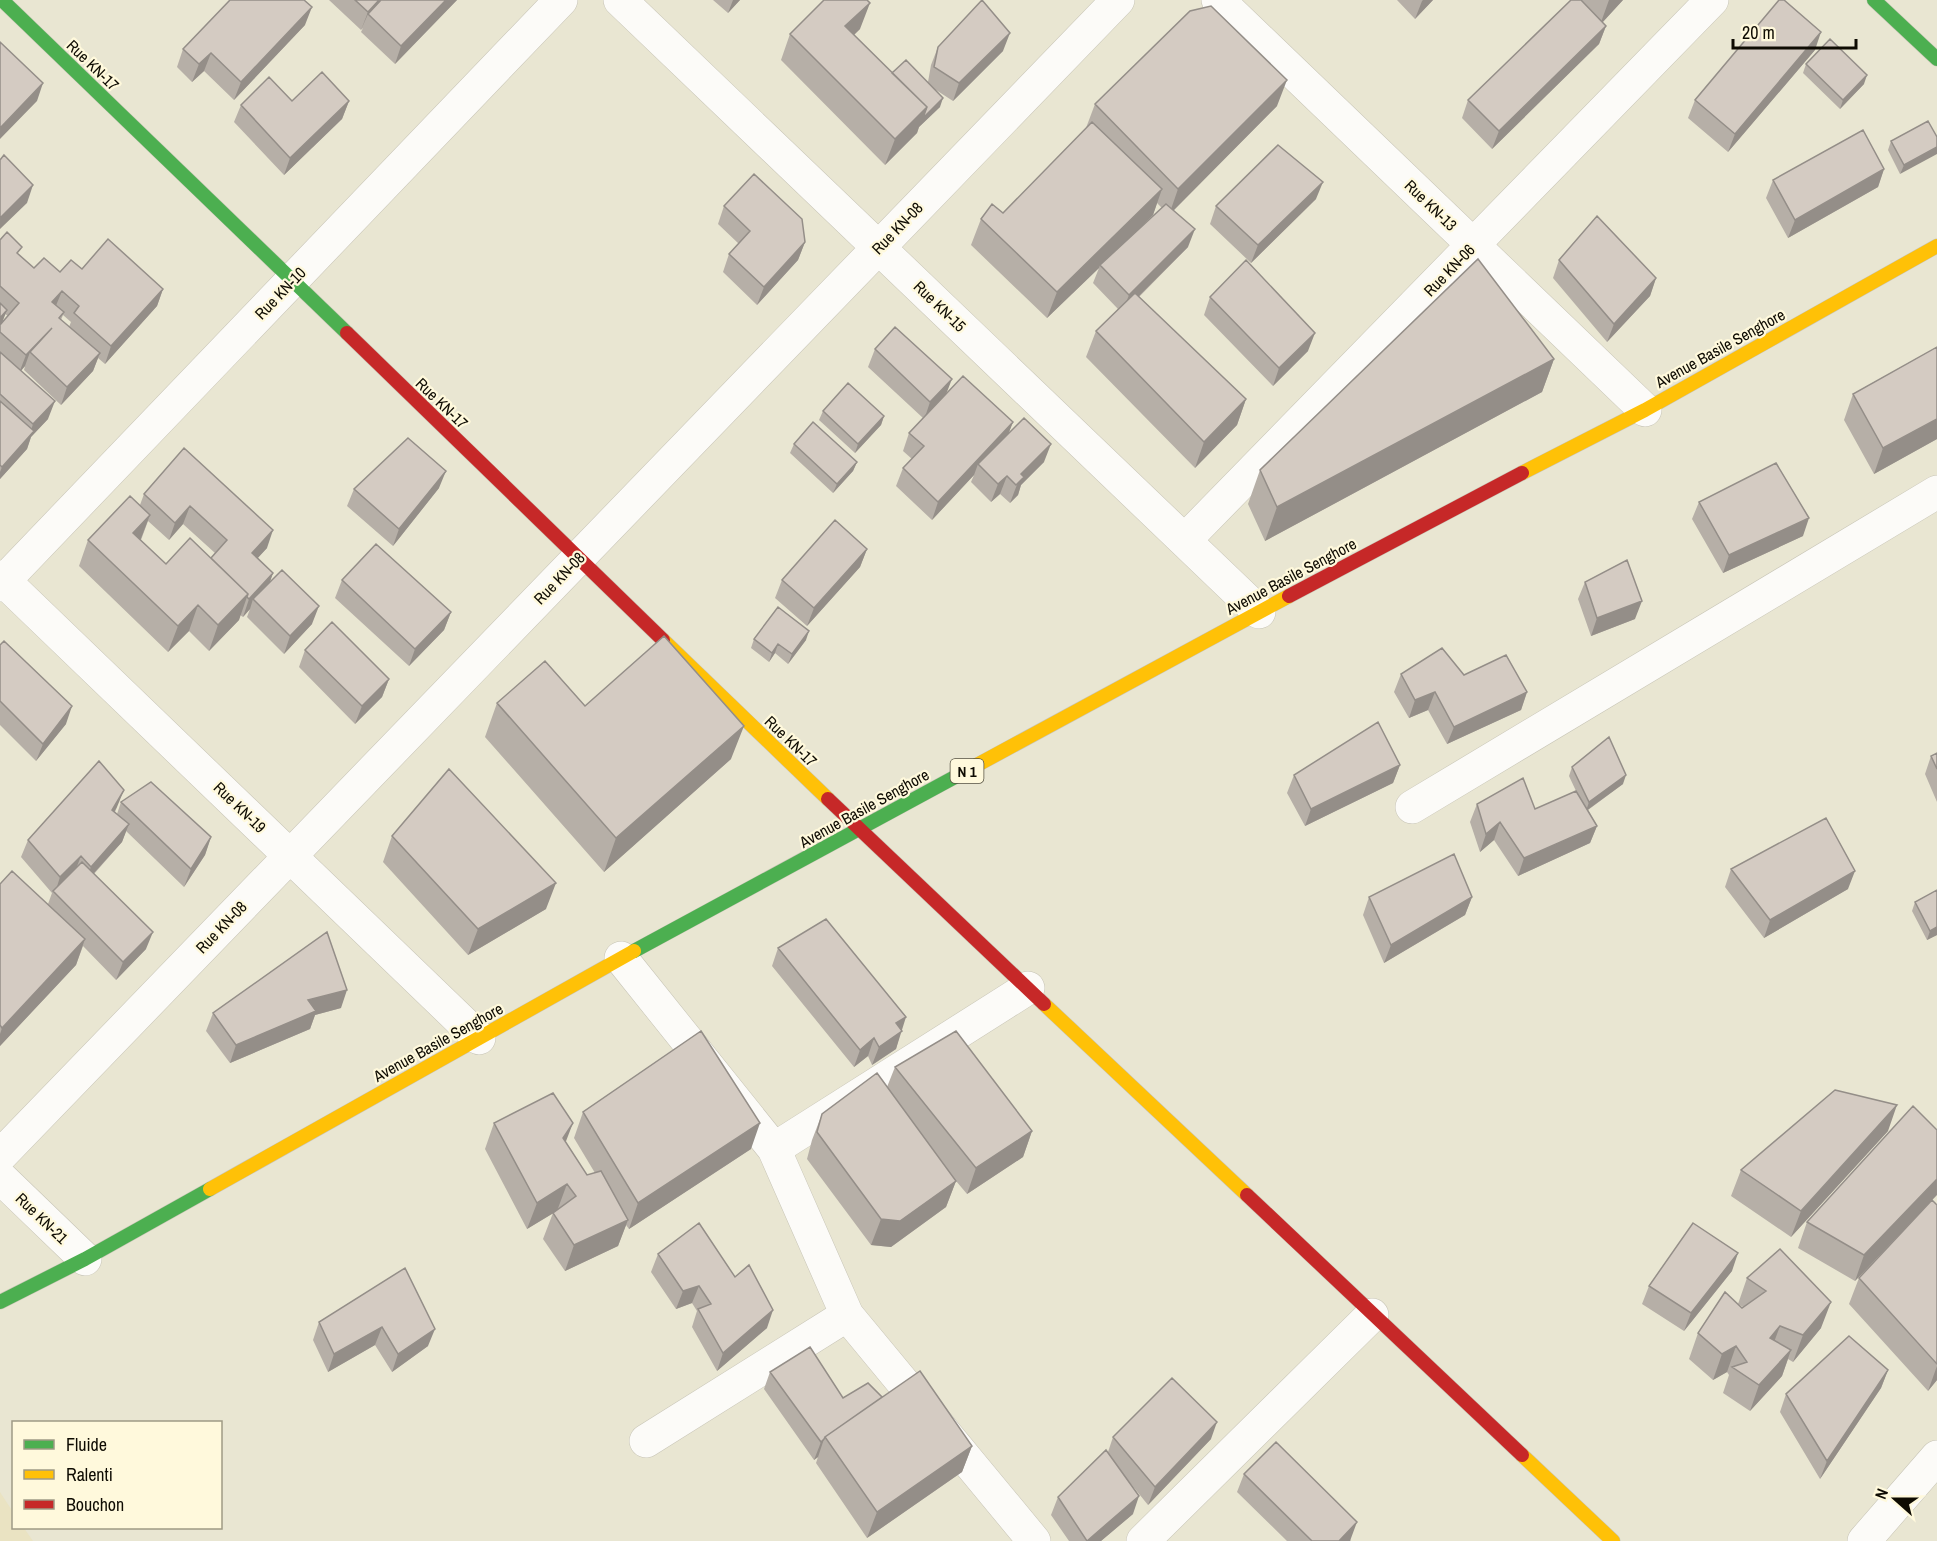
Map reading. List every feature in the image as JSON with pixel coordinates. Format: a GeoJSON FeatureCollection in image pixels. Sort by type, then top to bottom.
{"type":"FeatureCollection","features":[{"type":"Feature","properties":{"kind":"main road","name":"Rue KN-17"},"geometry":{"type":"LineString","coordinates":[[2,0],[859,829],[1613,1541]]}},
{"type":"Feature","properties":{"kind":"main road"},"geometry":{"type":"LineString","coordinates":[[1874,0],[1937,59]]}},
{"type":"Feature","properties":{"kind":"main road","name":"Avenue Basile Senghore"},"geometry":{"type":"LineString","coordinates":[[0,1302],[85,1259],[621,958],[1432,519],[1645,410],[1937,246]]}},
{"type":"Feature","properties":{"kind":"street","name":"Rue KN-10"},"geometry":{"type":"LineString","coordinates":[[1,581],[561,0]]}},
{"type":"Feature","properties":{"kind":"street","name":"Rue KN-15"},"geometry":{"type":"LineString","coordinates":[[620,0],[1260,612]]}},
{"type":"Feature","properties":{"kind":"street","name":"Rue KN-08"},"geometry":{"type":"LineString","coordinates":[[0,1156],[1118,0]]}},
{"type":"Feature","properties":{"kind":"street","name":"Rue KN-13"},"geometry":{"type":"LineString","coordinates":[[1218,0],[1645,410]]}},
{"type":"Feature","properties":{"kind":"street","name":"Rue KN-06"},"geometry":{"type":"LineString","coordinates":[[1185,540],[1712,0]]}},
{"type":"Feature","properties":{"kind":"street"},"geometry":{"type":"LineString","coordinates":[[1412,807],[1937,492]]}},
{"type":"Feature","properties":{"kind":"street","name":"Rue KN-19"},"geometry":{"type":"LineString","coordinates":[[1,581],[479,1038]]}},
{"type":"Feature","properties":{"kind":"street"},"geometry":{"type":"LineString","coordinates":[[621,958],[774,1149],[847,1315],[1034,1541]]}},
{"type":"Feature","properties":{"kind":"street"},"geometry":{"type":"LineString","coordinates":[[774,1149],[1028,988]]}},
{"type":"Feature","properties":{"kind":"street","name":"Rue KN-21"},"geometry":{"type":"LineString","coordinates":[[0,1177],[85,1259]]}},
{"type":"Feature","properties":{"kind":"street"},"geometry":{"type":"LineString","coordinates":[[646,1442],[847,1315]]}},
{"type":"Feature","properties":{"kind":"street"},"geometry":{"type":"LineString","coordinates":[[1143,1541],[1372,1315]]}},
{"type":"Feature","properties":{"kind":"street"},"geometry":{"type":"LineString","coordinates":[[1864,1541],[1937,1457]]}},
{"type":"Feature","properties":{"kind":"shaded area"},"geometry":{"type":"Polygon","coordinates":[[[0,1492],[12,1510],[12,1529],[25,1529],[33,1541],[0,1541],[0,1492]]]}},
{"type":"Feature","properties":{"kind":"building"},"geometry":{"type":"Polygon","coordinates":[[[230,0],[304,0],[312,7],[241,82],[211,53],[199,64],[183,49],[230,0]]]}},
{"type":"Feature","properties":{"kind":"building"},"geometry":{"type":"Polygon","coordinates":[[[355,0],[379,0],[368,12],[355,0]]]}},
{"type":"Feature","properties":{"kind":"building"},"geometry":{"type":"Polygon","coordinates":[[[381,0],[446,0],[401,46],[368,14],[381,0]]]}},
{"type":"Feature","properties":{"kind":"building"},"geometry":{"type":"Polygon","coordinates":[[[824,0],[867,0],[870,3],[845,26],[927,107],[895,139],[790,34],[824,0]]]}},
{"type":"Feature","properties":{"kind":"building"},"geometry":{"type":"Polygon","coordinates":[[[982,0],[1010,33],[959,83],[934,67],[938,47],[982,0]]]}},
{"type":"Feature","properties":{"kind":"building"},"geometry":{"type":"Polygon","coordinates":[[[1571,0],[1581,0],[1606,26],[1499,131],[1468,100],[1571,0]]]}},
{"type":"Feature","properties":{"kind":"building"},"geometry":{"type":"Polygon","coordinates":[[[1779,0],[1784,0],[1821,32],[1735,134],[1695,100],[1779,0]]]}},
{"type":"Feature","properties":{"kind":"building"},"geometry":{"type":"Polygon","coordinates":[[[1211,6],[1287,80],[1178,189],[1095,104],[1190,11],[1211,6]]]}},
{"type":"Feature","properties":{"kind":"building"},"geometry":{"type":"Polygon","coordinates":[[[1830,39],[1867,75],[1843,100],[1806,64],[1830,39]]]}},
{"type":"Feature","properties":{"kind":"building"},"geometry":{"type":"Polygon","coordinates":[[[0,42],[43,83],[0,128],[0,42]]]}},
{"type":"Feature","properties":{"kind":"building"},"geometry":{"type":"Polygon","coordinates":[[[906,60],[943,98],[923,118],[927,107],[892,73],[906,60]]]}},
{"type":"Feature","properties":{"kind":"building"},"geometry":{"type":"Polygon","coordinates":[[[322,72],[349,101],[290,158],[241,105],[269,77],[292,101],[322,72]]]}},
{"type":"Feature","properties":{"kind":"building"},"geometry":{"type":"Polygon","coordinates":[[[1928,121],[1937,137],[1937,147],[1904,165],[1891,141],[1928,121]]]}},
{"type":"Feature","properties":{"kind":"building"},"geometry":{"type":"Polygon","coordinates":[[[1092,122],[1162,189],[1057,292],[981,219],[992,204],[1003,213],[1092,122]]]}},
{"type":"Feature","properties":{"kind":"building"},"geometry":{"type":"Polygon","coordinates":[[[1863,130],[1884,169],[1795,220],[1773,180],[1863,130]]]}},
{"type":"Feature","properties":{"kind":"building"},"geometry":{"type":"Polygon","coordinates":[[[1278,145],[1323,182],[1258,245],[1216,206],[1278,145]]]}},
{"type":"Feature","properties":{"kind":"building"},"geometry":{"type":"Polygon","coordinates":[[[4,155],[33,185],[0,218],[0,160],[4,155]]]}},
{"type":"Feature","properties":{"kind":"building"},"geometry":{"type":"Polygon","coordinates":[[[754,174],[802,219],[805,242],[764,287],[729,254],[750,231],[724,206],[754,174]]]}},
{"type":"Feature","properties":{"kind":"building"},"geometry":{"type":"Polygon","coordinates":[[[1166,204],[1195,229],[1129,295],[1100,265],[1166,204]]]}},
{"type":"Feature","properties":{"kind":"building"},"geometry":{"type":"Polygon","coordinates":[[[1597,216],[1656,278],[1614,324],[1559,260],[1597,216]]]}},
{"type":"Feature","properties":{"kind":"building"},"geometry":{"type":"Polygon","coordinates":[[[7,232],[22,247],[17,253],[34,268],[44,258],[60,272],[71,260],[82,269],[108,239],[163,289],[111,346],[74,313],[79,306],[62,291],[52,302],[64,312],[59,318],[100,353],[67,387],[30,352],[52,328],[26,355],[0,332],[0,325],[19,303],[0,286],[0,240],[7,232]]]}},
{"type":"Feature","properties":{"kind":"building"},"geometry":{"type":"Polygon","coordinates":[[[1478,259],[1554,359],[1277,507],[1260,470],[1478,259]]]}},
{"type":"Feature","properties":{"kind":"building"},"geometry":{"type":"Polygon","coordinates":[[[1246,260],[1315,333],[1279,368],[1210,297],[1246,260]]]}},
{"type":"Feature","properties":{"kind":"building"},"geometry":{"type":"Polygon","coordinates":[[[1135,293],[1246,399],[1204,442],[1096,331],[1135,293]]]}},
{"type":"Feature","properties":{"kind":"building"},"geometry":{"type":"Polygon","coordinates":[[[0,303],[7,310],[0,318],[0,303]]]}},
{"type":"Feature","properties":{"kind":"building"},"geometry":{"type":"Polygon","coordinates":[[[895,327],[952,379],[930,402],[875,349],[895,327]]]}},
{"type":"Feature","properties":{"kind":"building"},"geometry":{"type":"Polygon","coordinates":[[[1937,347],[1937,419],[1883,448],[1853,394],[1937,347]]]}},
{"type":"Feature","properties":{"kind":"building"},"geometry":{"type":"Polygon","coordinates":[[[0,352],[55,401],[33,424],[0,394],[0,352]]]}},
{"type":"Feature","properties":{"kind":"building"},"geometry":{"type":"Polygon","coordinates":[[[963,376],[1013,422],[938,502],[903,468],[924,446],[909,433],[963,376]]]}},
{"type":"Feature","properties":{"kind":"building"},"geometry":{"type":"Polygon","coordinates":[[[848,383],[884,416],[858,444],[823,411],[848,383]]]}},
{"type":"Feature","properties":{"kind":"building"},"geometry":{"type":"Polygon","coordinates":[[[0,401],[34,431],[2,467],[0,465],[0,401]]]}},
{"type":"Feature","properties":{"kind":"building"},"geometry":{"type":"Polygon","coordinates":[[[1024,418],[1051,444],[1021,474],[1024,477],[1016,485],[1007,476],[998,484],[978,464],[1024,418]]]}},
{"type":"Feature","properties":{"kind":"building"},"geometry":{"type":"Polygon","coordinates":[[[813,422],[857,462],[837,484],[794,444],[813,422]]]}},
{"type":"Feature","properties":{"kind":"building"},"geometry":{"type":"Polygon","coordinates":[[[408,438],[446,471],[399,529],[354,489],[408,438]]]}},
{"type":"Feature","properties":{"kind":"building"},"geometry":{"type":"Polygon","coordinates":[[[184,448],[273,530],[252,553],[273,573],[249,599],[248,594],[211,558],[227,540],[190,506],[175,523],[144,494],[184,448]]]}},
{"type":"Feature","properties":{"kind":"building"},"geometry":{"type":"Polygon","coordinates":[[[1776,463],[1809,518],[1729,555],[1699,502],[1776,463]]]}},
{"type":"Feature","properties":{"kind":"building"},"geometry":{"type":"Polygon","coordinates":[[[130,496],[150,515],[133,533],[166,564],[190,538],[248,594],[218,625],[198,605],[178,626],[88,540],[130,496]]]}},
{"type":"Feature","properties":{"kind":"building"},"geometry":{"type":"Polygon","coordinates":[[[835,520],[867,549],[814,608],[782,580],[835,520]]]}},
{"type":"Feature","properties":{"kind":"building"},"geometry":{"type":"Polygon","coordinates":[[[376,544],[451,612],[415,649],[342,580],[376,544]]]}},
{"type":"Feature","properties":{"kind":"building"},"geometry":{"type":"Polygon","coordinates":[[[1627,560],[1642,601],[1597,618],[1585,582],[1627,560]]]}},
{"type":"Feature","properties":{"kind":"building"},"geometry":{"type":"Polygon","coordinates":[[[282,570],[319,606],[290,636],[253,599],[282,570]]]}},
{"type":"Feature","properties":{"kind":"building"},"geometry":{"type":"Polygon","coordinates":[[[778,607],[809,631],[792,654],[778,644],[772,653],[754,639],[778,607]]]}},
{"type":"Feature","properties":{"kind":"building"},"geometry":{"type":"Polygon","coordinates":[[[332,622],[389,679],[362,706],[305,650],[332,622]]]}},
{"type":"Feature","properties":{"kind":"building"},"geometry":{"type":"Polygon","coordinates":[[[664,636],[744,726],[616,838],[497,703],[545,661],[585,706],[664,636]]]}},
{"type":"Feature","properties":{"kind":"building"},"geometry":{"type":"Polygon","coordinates":[[[4,641],[72,706],[43,744],[0,701],[0,645],[4,641]]]}},
{"type":"Feature","properties":{"kind":"building"},"geometry":{"type":"Polygon","coordinates":[[[1442,648],[1464,675],[1506,655],[1527,692],[1454,727],[1435,692],[1415,700],[1401,674],[1442,648]]]}},
{"type":"Feature","properties":{"kind":"building"},"geometry":{"type":"Polygon","coordinates":[[[1378,722],[1400,765],[1311,809],[1294,775],[1378,722]]]}},
{"type":"Feature","properties":{"kind":"building"},"geometry":{"type":"Polygon","coordinates":[[[1609,737],[1626,775],[1589,802],[1572,767],[1609,737]]]}},
{"type":"Feature","properties":{"kind":"building"},"geometry":{"type":"Polygon","coordinates":[[[1937,753],[1937,769],[1931,756],[1937,753]]]}},
{"type":"Feature","properties":{"kind":"building"},"geometry":{"type":"Polygon","coordinates":[[[99,761],[124,790],[112,810],[129,824],[91,867],[81,856],[60,877],[28,840],[99,761]]]}},
{"type":"Feature","properties":{"kind":"building"},"geometry":{"type":"Polygon","coordinates":[[[449,769],[556,883],[478,929],[392,836],[449,769]]]}},
{"type":"Feature","properties":{"kind":"building"},"geometry":{"type":"Polygon","coordinates":[[[1523,778],[1535,809],[1576,791],[1597,826],[1524,858],[1500,822],[1486,834],[1477,804],[1523,778]]]}},
{"type":"Feature","properties":{"kind":"building"},"geometry":{"type":"Polygon","coordinates":[[[151,782],[211,837],[191,869],[121,802],[151,782]]]}},
{"type":"Feature","properties":{"kind":"building"},"geometry":{"type":"Polygon","coordinates":[[[1826,818],[1855,871],[1770,920],[1731,869],[1826,818]]]}},
{"type":"Feature","properties":{"kind":"building"},"geometry":{"type":"Polygon","coordinates":[[[1454,854],[1472,897],[1391,945],[1369,897],[1454,854]]]}},
{"type":"Feature","properties":{"kind":"building"},"geometry":{"type":"Polygon","coordinates":[[[82,862],[153,932],[123,962],[53,891],[82,862]]]}},
{"type":"Feature","properties":{"kind":"building"},"geometry":{"type":"Polygon","coordinates":[[[12,871],[85,939],[2,1028],[0,1025],[0,884],[12,871]]]}},
{"type":"Feature","properties":{"kind":"building"},"geometry":{"type":"Polygon","coordinates":[[[1937,890],[1937,927],[1930,931],[1915,902],[1937,890]]]}},
{"type":"Feature","properties":{"kind":"building"},"geometry":{"type":"Polygon","coordinates":[[[826,919],[906,1017],[896,1023],[902,1031],[879,1047],[874,1038],[860,1050],[778,948],[826,919]]]}},
{"type":"Feature","properties":{"kind":"building"},"geometry":{"type":"Polygon","coordinates":[[[327,932],[347,990],[308,1000],[316,1011],[236,1045],[213,1013],[327,932]]]}},
{"type":"Feature","properties":{"kind":"building"},"geometry":{"type":"Polygon","coordinates":[[[701,1031],[760,1123],[638,1203],[583,1112],[701,1031]]]}},
{"type":"Feature","properties":{"kind":"building"},"geometry":{"type":"Polygon","coordinates":[[[956,1031],[1032,1131],[976,1168],[895,1067],[956,1031]]]}},
{"type":"Feature","properties":{"kind":"building"},"geometry":{"type":"Polygon","coordinates":[[[877,1073],[956,1181],[900,1221],[881,1219],[817,1132],[822,1114],[877,1073]]]}},
{"type":"Feature","properties":{"kind":"building"},"geometry":{"type":"Polygon","coordinates":[[[1835,1090],[1897,1105],[1801,1211],[1741,1170],[1835,1090]]]}},
{"type":"Feature","properties":{"kind":"building"},"geometry":{"type":"Polygon","coordinates":[[[553,1093],[573,1123],[563,1138],[587,1175],[601,1171],[628,1220],[574,1245],[553,1213],[576,1196],[567,1184],[537,1203],[494,1123],[553,1093]]]}},
{"type":"Feature","properties":{"kind":"building"},"geometry":{"type":"Polygon","coordinates":[[[1913,1106],[1937,1130],[1937,1179],[1864,1255],[1807,1222],[1913,1106]]]}},
{"type":"Feature","properties":{"kind":"building"},"geometry":{"type":"Polygon","coordinates":[[[1932,1200],[1937,1205],[1937,1364],[1859,1278],[1932,1200]]]}},
{"type":"Feature","properties":{"kind":"building"},"geometry":{"type":"Polygon","coordinates":[[[699,1223],[735,1277],[749,1265],[773,1310],[723,1353],[698,1309],[711,1304],[699,1286],[683,1291],[658,1254],[699,1223]]]}},
{"type":"Feature","properties":{"kind":"building"},"geometry":{"type":"Polygon","coordinates":[[[1693,1223],[1738,1253],[1691,1313],[1649,1286],[1693,1223]]]}},
{"type":"Feature","properties":{"kind":"building"},"geometry":{"type":"Polygon","coordinates":[[[1780,1249],[1831,1302],[1803,1335],[1780,1326],[1770,1338],[1791,1350],[1759,1385],[1732,1367],[1747,1362],[1736,1346],[1722,1354],[1698,1333],[1725,1292],[1742,1308],[1766,1291],[1747,1278],[1780,1249]]]}},
{"type":"Feature","properties":{"kind":"building"},"geometry":{"type":"Polygon","coordinates":[[[405,1268],[435,1329],[398,1354],[382,1327],[334,1354],[319,1322],[405,1268]]]}},
{"type":"Feature","properties":{"kind":"building"},"geometry":{"type":"Polygon","coordinates":[[[1849,1336],[1888,1370],[1827,1461],[1786,1394],[1849,1336]]]}},
{"type":"Feature","properties":{"kind":"building"},"geometry":{"type":"Polygon","coordinates":[[[810,1347],[843,1398],[868,1383],[882,1397],[821,1442],[770,1372],[810,1347]]]}},
{"type":"Feature","properties":{"kind":"building"},"geometry":{"type":"Polygon","coordinates":[[[920,1371],[972,1446],[877,1512],[825,1437],[920,1371]]]}},
{"type":"Feature","properties":{"kind":"building"},"geometry":{"type":"Polygon","coordinates":[[[1172,1378],[1217,1422],[1155,1487],[1113,1437],[1172,1378]]]}},
{"type":"Feature","properties":{"kind":"building"},"geometry":{"type":"Polygon","coordinates":[[[1276,1442],[1357,1522],[1339,1541],[1312,1541],[1244,1474],[1276,1442]]]}},
{"type":"Feature","properties":{"kind":"building"},"geometry":{"type":"Polygon","coordinates":[[[1106,1450],[1139,1496],[1087,1541],[1058,1497],[1106,1450]]]}},
{"type":"Feature","properties":{"kind":"traffic: fast"},"geometry":{"type":"LineString","coordinates":[[2,0],[347,333]]}},
{"type":"Feature","properties":{"kind":"traffic: fast"},"geometry":{"type":"LineString","coordinates":[[1874,0],[1937,59]]}},
{"type":"Feature","properties":{"kind":"traffic: fast"},"geometry":{"type":"LineString","coordinates":[[634,951],[977,765]]}},
{"type":"Feature","properties":{"kind":"traffic: fast"},"geometry":{"type":"LineString","coordinates":[[0,1302],[85,1259],[210,1189]]}},
{"type":"Feature","properties":{"kind":"traffic: slow"},"geometry":{"type":"LineString","coordinates":[[1522,473],[1645,410],[1937,246]]}},
{"type":"Feature","properties":{"kind":"traffic: slow"},"geometry":{"type":"LineString","coordinates":[[977,765],[1289,596]]}},
{"type":"Feature","properties":{"kind":"traffic: slow"},"geometry":{"type":"LineString","coordinates":[[663,640],[828,799]]}},
{"type":"Feature","properties":{"kind":"traffic: slow"},"geometry":{"type":"LineString","coordinates":[[210,1189],[634,951]]}},
{"type":"Feature","properties":{"kind":"traffic: slow"},"geometry":{"type":"LineString","coordinates":[[1044,1004],[1247,1195]]}},
{"type":"Feature","properties":{"kind":"traffic: slow"},"geometry":{"type":"LineString","coordinates":[[1522,1455],[1613,1541]]}},
{"type":"Feature","properties":{"kind":"traffic: jam"},"geometry":{"type":"LineString","coordinates":[[347,333],[663,640]]}},
{"type":"Feature","properties":{"kind":"traffic: jam"},"geometry":{"type":"LineString","coordinates":[[1289,596],[1522,473]]}},
{"type":"Feature","properties":{"kind":"traffic: jam"},"geometry":{"type":"LineString","coordinates":[[828,799],[1044,1004]]}},
{"type":"Feature","properties":{"kind":"traffic: jam"},"geometry":{"type":"LineString","coordinates":[[1247,1195],[1522,1455]]}}]}
